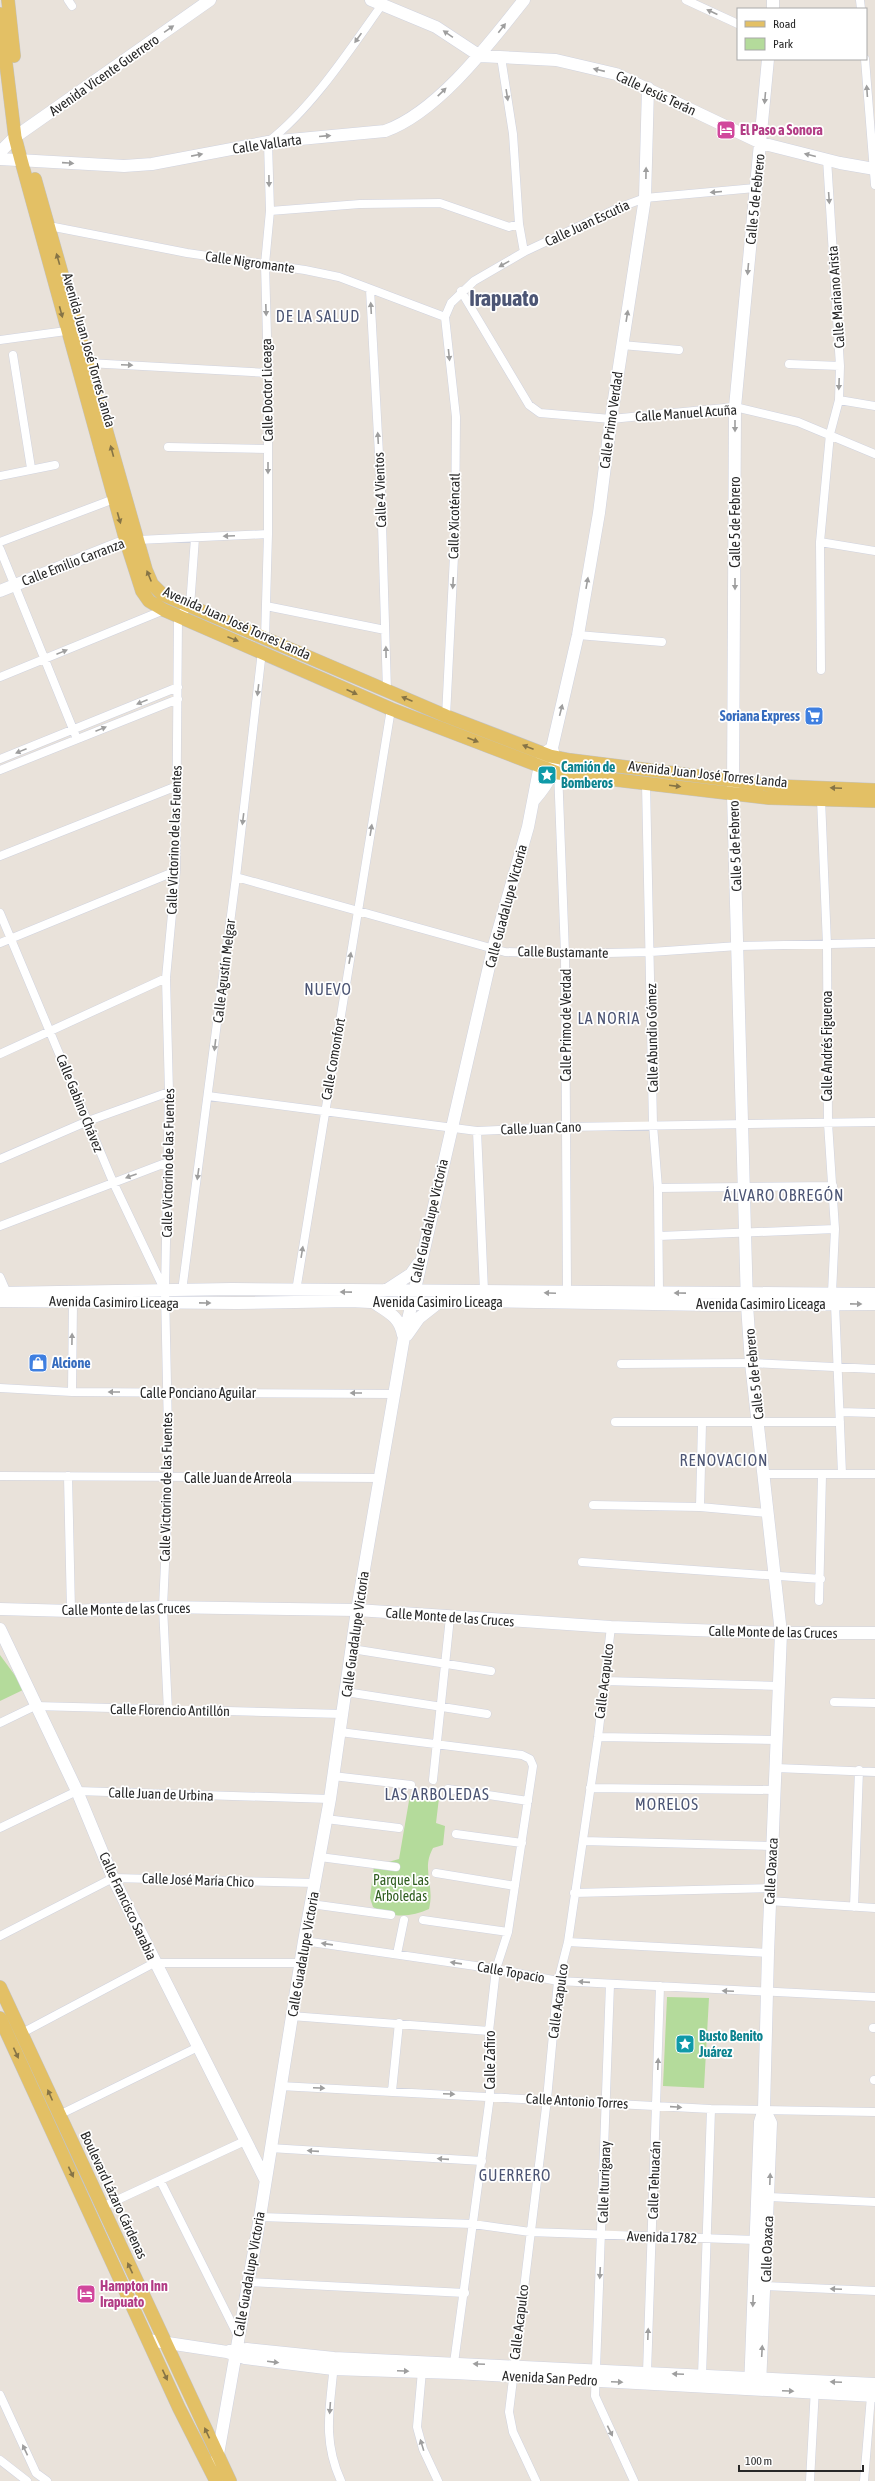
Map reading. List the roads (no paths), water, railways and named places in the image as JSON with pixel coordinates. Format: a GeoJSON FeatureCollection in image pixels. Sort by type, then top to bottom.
{"type":"FeatureCollection","features":[{"type":"Feature","properties":{"kind":"main road","name":"Avenida Juan José Torres Landa"},"geometry":{"type":"LineString","coordinates":[[8,0],[19,134]]}},
{"type":"Feature","properties":{"kind":"main road","name":"Avenida Juan José Torres Landa"},"geometry":{"type":"LineString","coordinates":[[0,14],[19,134],[66,331],[114,499],[152,584],[162,594],[190,606],[263,645],[391,709],[550,756],[778,786],[875,790]]}},
{"type":"Feature","properties":{"kind":"main road","name":"Avenida Juan José Torres Landa"},"geometry":{"type":"LineString","coordinates":[[25,160],[49,226],[88,363],[132,540],[142,591],[149,601],[178,616],[263,645],[387,691],[446,716],[550,756],[556,772],[769,798],[875,801]]}},
{"type":"Feature","properties":{"kind":"main road","name":"Boulevard Lázaro Cárdenas"},"geometry":{"type":"LineString","coordinates":[[0,1987],[230,2481]]}},
{"type":"Feature","properties":{"kind":"main road","name":"Boulevard Lázaro Cárdenas"},"geometry":{"type":"LineString","coordinates":[[0,2019],[148,2340],[215,2479]]}},
{"type":"Feature","properties":{"kind":"street","name":"Avenida Vicente Guerrero"},"geometry":{"type":"LineString","coordinates":[[0,152],[19,134],[210,0]]}},
{"type":"Feature","properties":{"kind":"street","name":"Calle Vallarta"},"geometry":{"type":"LineString","coordinates":[[25,160],[124,166],[152,164],[268,142],[385,131],[396,127],[434,100],[480,56],[524,0]]}},
{"type":"Feature","properties":{"kind":"street"},"geometry":{"type":"LineString","coordinates":[[686,0],[737,24]]}},
{"type":"Feature","properties":{"kind":"street"},"geometry":{"type":"LineString","coordinates":[[268,142],[284,130],[339,66],[376,3],[436,27],[480,56]]}},
{"type":"Feature","properties":{"kind":"street","name":"Calle Jesús Terán"},"geometry":{"type":"LineString","coordinates":[[480,56],[556,60],[616,74],[762,143],[874,169]]}},
{"type":"Feature","properties":{"kind":"street"},"geometry":{"type":"LineString","coordinates":[[502,56],[514,134],[519,224],[524,252]]}},
{"type":"Feature","properties":{"kind":"street","name":"Calle 5 de Febrero"},"geometry":{"type":"LineString","coordinates":[[768,60],[762,143],[755,188],[736,407],[733,794],[747,1299],[751,1363],[759,1422],[762,1474],[781,1633]]}},
{"type":"Feature","properties":{"kind":"street"},"geometry":{"type":"LineString","coordinates":[[865,60],[875,185]]}},
{"type":"Feature","properties":{"kind":"street","name":"Calle Primo Verdad"},"geometry":{"type":"LineString","coordinates":[[550,756],[578,635],[599,513],[611,419],[645,198],[648,88]]}},
{"type":"Feature","properties":{"kind":"street","name":"Calle Doctor Liceaga"},"geometry":{"type":"LineString","coordinates":[[263,645],[266,606],[268,534],[268,373],[265,264],[270,211],[268,142]]}},
{"type":"Feature","properties":{"kind":"street"},"geometry":{"type":"LineString","coordinates":[[0,159],[25,160]]}},
{"type":"Feature","properties":{"kind":"street","name":"Calle Mariano Arista"},"geometry":{"type":"LineString","coordinates":[[822,670],[820,542],[830,434],[839,400],[840,366],[827,159]]}},
{"type":"Feature","properties":{"kind":"street","name":"Calle Juan Escutia"},"geometry":{"type":"LineString","coordinates":[[446,317],[451,303],[461,291],[474,281],[524,252],[618,208],[645,198],[755,188]]}},
{"type":"Feature","properties":{"kind":"street"},"geometry":{"type":"LineString","coordinates":[[270,211],[360,204],[440,203],[509,227],[519,224]]}},
{"type":"Feature","properties":{"kind":"street","name":"Calle Nigromante"},"geometry":{"type":"LineString","coordinates":[[49,226],[187,253],[265,264],[339,277],[446,317]]}},
{"type":"Feature","properties":{"kind":"street","name":"Calle 4 Vientos"},"geometry":{"type":"LineString","coordinates":[[370,289],[387,691]]}},
{"type":"Feature","properties":{"kind":"street","name":"Calle Manuel Acuña"},"geometry":{"type":"LineString","coordinates":[[461,291],[529,405],[540,413],[611,419],[736,407],[798,422],[875,454]]}},
{"type":"Feature","properties":{"kind":"street","name":"Calle Xicoténcatl"},"geometry":{"type":"LineString","coordinates":[[446,317],[456,417],[455,536],[446,716]]}},
{"type":"Feature","properties":{"kind":"street"},"geometry":{"type":"LineString","coordinates":[[0,340],[66,331]]}},
{"type":"Feature","properties":{"kind":"street"},"geometry":{"type":"LineString","coordinates":[[622,345],[679,350]]}},
{"type":"Feature","properties":{"kind":"street"},"geometry":{"type":"LineString","coordinates":[[12,355],[31,468]]}},
{"type":"Feature","properties":{"kind":"street"},"geometry":{"type":"LineString","coordinates":[[88,363],[268,373]]}},
{"type":"Feature","properties":{"kind":"street"},"geometry":{"type":"LineString","coordinates":[[789,364],[840,366]]}},
{"type":"Feature","properties":{"kind":"street"},"geometry":{"type":"LineString","coordinates":[[839,400],[875,406]]}},
{"type":"Feature","properties":{"kind":"street"},"geometry":{"type":"LineString","coordinates":[[168,447],[268,449]]}},
{"type":"Feature","properties":{"kind":"street"},"geometry":{"type":"LineString","coordinates":[[0,476],[31,468],[55,465]]}},
{"type":"Feature","properties":{"kind":"street"},"geometry":{"type":"LineString","coordinates":[[0,542],[114,499]]}},
{"type":"Feature","properties":{"kind":"street","name":"Calle Emilio Carranza"},"geometry":{"type":"LineString","coordinates":[[0,591],[132,540],[268,534]]}},
{"type":"Feature","properties":{"kind":"street"},"geometry":{"type":"LineString","coordinates":[[178,616],[190,606],[195,538]]}},
{"type":"Feature","properties":{"kind":"street"},"geometry":{"type":"LineString","coordinates":[[820,542],[875,551]]}},
{"type":"Feature","properties":{"kind":"street"},"geometry":{"type":"LineString","coordinates":[[0,549],[77,739]]}},
{"type":"Feature","properties":{"kind":"street"},"geometry":{"type":"LineString","coordinates":[[266,606],[385,630]]}},
{"type":"Feature","properties":{"kind":"street"},"geometry":{"type":"LineString","coordinates":[[0,677],[164,610]]}},
{"type":"Feature","properties":{"kind":"street","name":"Calle Victorino de las Fuentes"},"geometry":{"type":"LineString","coordinates":[[168,1710],[163,1607],[169,1478],[166,1297],[169,1092],[166,978],[176,871],[178,616]]}},
{"type":"Feature","properties":{"kind":"street"},"geometry":{"type":"LineString","coordinates":[[578,635],[662,642]]}},
{"type":"Feature","properties":{"kind":"street","name":"Calle Agustín Melgar"},"geometry":{"type":"LineString","coordinates":[[182,1291],[236,877],[263,645]]}},
{"type":"Feature","properties":{"kind":"street"},"geometry":{"type":"LineString","coordinates":[[0,759],[178,687]]}},
{"type":"Feature","properties":{"kind":"street"},"geometry":{"type":"LineString","coordinates":[[0,770],[178,699]]}},
{"type":"Feature","properties":{"kind":"street","name":"Calle Comonfort"},"geometry":{"type":"LineString","coordinates":[[296,1291],[324,1111],[391,709]]}},
{"type":"Feature","properties":{"kind":"street","name":"Calle Primo de Verdad"},"geometry":{"type":"LineString","coordinates":[[550,756],[556,772],[565,954],[567,1293]]}},
{"type":"Feature","properties":{"kind":"street","name":"Calle Guadalupe Victoria"},"geometry":{"type":"LineString","coordinates":[[215,2479],[233,2352],[238,2336],[260,2217],[300,1963],[330,1799],[357,1610],[404,1339],[420,1261],[493,949],[534,800],[550,756]]}},
{"type":"Feature","properties":{"kind":"street","name":"Calle Guadalupe Victoria"},"geometry":{"type":"LineString","coordinates":[[534,800],[546,787],[556,772]]}},
{"type":"Feature","properties":{"kind":"street","name":"Calle Abundio Gómez"},"geometry":{"type":"LineString","coordinates":[[646,783],[651,952],[653,1125],[658,1188],[659,1293]]}},
{"type":"Feature","properties":{"kind":"street"},"geometry":{"type":"LineString","coordinates":[[0,856],[177,786]]}},
{"type":"Feature","properties":{"kind":"street","name":"Calle Andrés Figueroa"},"geometry":{"type":"LineString","coordinates":[[821,799],[827,945],[828,1123],[834,1186],[835,1230],[833,1299],[842,1474]]}},
{"type":"Feature","properties":{"kind":"street"},"geometry":{"type":"LineString","coordinates":[[0,942],[176,871]]}},
{"type":"Feature","properties":{"kind":"street","name":"Calle Bustamante"},"geometry":{"type":"LineString","coordinates":[[236,877],[505,952],[565,954],[651,952],[738,946],[875,944]]}},
{"type":"Feature","properties":{"kind":"street","name":"Calle Gabino Chávez"},"geometry":{"type":"LineString","coordinates":[[0,913],[113,1182],[166,1297]]}},
{"type":"Feature","properties":{"kind":"street"},"geometry":{"type":"LineString","coordinates":[[0,1054],[166,978]]}},
{"type":"Feature","properties":{"kind":"street"},"geometry":{"type":"LineString","coordinates":[[0,1159],[88,1121],[169,1092]]}},
{"type":"Feature","properties":{"kind":"street","name":"Calle Juan Cano"},"geometry":{"type":"LineString","coordinates":[[208,1096],[477,1131],[566,1126],[742,1125],[875,1122]]}},
{"type":"Feature","properties":{"kind":"street"},"geometry":{"type":"LineString","coordinates":[[477,1131],[484,1291]]}},
{"type":"Feature","properties":{"kind":"street"},"geometry":{"type":"LineString","coordinates":[[0,1226],[168,1162]]}},
{"type":"Feature","properties":{"kind":"street"},"geometry":{"type":"LineString","coordinates":[[658,1188],[834,1186]]}},
{"type":"Feature","properties":{"kind":"street"},"geometry":{"type":"LineString","coordinates":[[659,1236],[835,1230]]}},
{"type":"Feature","properties":{"kind":"street"},"geometry":{"type":"LineString","coordinates":[[404,1339],[402,1325],[396,1316],[376,1298],[402,1281],[420,1261]]}},
{"type":"Feature","properties":{"kind":"street"},"geometry":{"type":"LineString","coordinates":[[0,1277],[2,1296]]}},
{"type":"Feature","properties":{"kind":"street","name":"Avenida Casimiro Liceaga"},"geometry":{"type":"LineString","coordinates":[[2,1296],[73,1301],[166,1297],[182,1291],[296,1291],[376,1298]]}},
{"type":"Feature","properties":{"kind":"street","name":"Avenida Casimiro Liceaga"},"geometry":{"type":"LineString","coordinates":[[2,1296],[412,1298],[484,1291],[659,1293],[747,1299]]}},
{"type":"Feature","properties":{"kind":"street","name":"Avenida Casimiro Liceaga"},"geometry":{"type":"LineString","coordinates":[[412,1298],[438,1303],[833,1299],[875,1294]]}},
{"type":"Feature","properties":{"kind":"street","name":"Avenida Casimiro Liceaga"},"geometry":{"type":"LineString","coordinates":[[833,1299],[875,1304]]}},
{"type":"Feature","properties":{"kind":"street"},"geometry":{"type":"LineString","coordinates":[[72,1392],[73,1301]]}},
{"type":"Feature","properties":{"kind":"street"},"geometry":{"type":"LineString","coordinates":[[404,1339],[419,1318],[438,1303]]}},
{"type":"Feature","properties":{"kind":"street"},"geometry":{"type":"LineString","coordinates":[[621,1364],[751,1363],[875,1369]]}},
{"type":"Feature","properties":{"kind":"street","name":"Calle Ponciano Aguilar"},"geometry":{"type":"LineString","coordinates":[[0,1388],[72,1392],[395,1394]]}},
{"type":"Feature","properties":{"kind":"street"},"geometry":{"type":"LineString","coordinates":[[840,1412],[875,1413]]}},
{"type":"Feature","properties":{"kind":"street"},"geometry":{"type":"LineString","coordinates":[[615,1422],[840,1422]]}},
{"type":"Feature","properties":{"kind":"street"},"geometry":{"type":"LineString","coordinates":[[700,1507],[702,1423]]}},
{"type":"Feature","properties":{"kind":"street"},"geometry":{"type":"LineString","coordinates":[[762,1474],[875,1474]]}},
{"type":"Feature","properties":{"kind":"street"},"geometry":{"type":"LineString","coordinates":[[819,1601],[821,1579],[822,1475]]}},
{"type":"Feature","properties":{"kind":"street","name":"Calle Juan de Arreola"},"geometry":{"type":"LineString","coordinates":[[0,1476],[381,1478]]}},
{"type":"Feature","properties":{"kind":"street"},"geometry":{"type":"LineString","coordinates":[[68,1476],[71,1611]]}},
{"type":"Feature","properties":{"kind":"street"},"geometry":{"type":"LineString","coordinates":[[593,1505],[700,1507],[767,1513]]}},
{"type":"Feature","properties":{"kind":"street"},"geometry":{"type":"LineString","coordinates":[[582,1562],[775,1574],[821,1579]]}},
{"type":"Feature","properties":{"kind":"street","name":"Calle Monte de las Cruces"},"geometry":{"type":"LineString","coordinates":[[0,1609],[71,1611],[163,1607],[357,1610],[611,1627],[781,1633],[875,1633]]}},
{"type":"Feature","properties":{"kind":"street"},"geometry":{"type":"LineString","coordinates":[[433,1780],[442,1706],[450,1617]]}},
{"type":"Feature","properties":{"kind":"street","name":"Calle Acapulco"},"geometry":{"type":"LineString","coordinates":[[536,2481],[512,2432],[509,2412],[547,2099],[558,1981],[568,1942],[598,1737],[611,1627]]}},
{"type":"Feature","properties":{"kind":"street","name":"Calle Francisco Sarabia"},"geometry":{"type":"LineString","coordinates":[[0,1628],[35,1706],[77,1791],[113,1878],[154,1963],[247,2140],[265,2179]]}},
{"type":"Feature","properties":{"kind":"street","name":"Calle Oaxaca"},"geometry":{"type":"LineString","coordinates":[[755,2384],[765,2286],[760,2122],[764,2109],[769,1901],[781,1633]]}},
{"type":"Feature","properties":{"kind":"street"},"geometry":{"type":"LineString","coordinates":[[352,1649],[491,1671]]}},
{"type":"Feature","properties":{"kind":"street"},"geometry":{"type":"LineString","coordinates":[[605,1681],[779,1686]]}},
{"type":"Feature","properties":{"kind":"street"},"geometry":{"type":"LineString","coordinates":[[346,1692],[487,1714]]}},
{"type":"Feature","properties":{"kind":"street"},"geometry":{"type":"LineString","coordinates":[[834,1702],[875,1703]]}},
{"type":"Feature","properties":{"kind":"street","name":"Calle Florencio Antillón"},"geometry":{"type":"LineString","coordinates":[[0,1723],[35,1706],[343,1714]]}},
{"type":"Feature","properties":{"kind":"street"},"geometry":{"type":"LineString","coordinates":[[340,1732],[437,1745]]}},
{"type":"Feature","properties":{"kind":"street"},"geometry":{"type":"LineString","coordinates":[[598,1737],[776,1740]]}},
{"type":"Feature","properties":{"kind":"street","name":"Calle Zafiro"},"geometry":{"type":"LineString","coordinates":[[437,1745],[522,1755],[530,1759],[533,1766],[508,1932],[496,1969],[489,2031],[490,2096],[465,2293],[454,2363]]}},
{"type":"Feature","properties":{"kind":"street"},"geometry":{"type":"LineString","coordinates":[[776,1768],[859,1770],[875,1772]]}},
{"type":"Feature","properties":{"kind":"street"},"geometry":{"type":"LineString","coordinates":[[854,1907],[859,1770]]}},
{"type":"Feature","properties":{"kind":"street"},"geometry":{"type":"LineString","coordinates":[[333,1776],[411,1784]]}},
{"type":"Feature","properties":{"kind":"street"},"geometry":{"type":"LineString","coordinates":[[590,1788],[775,1790]]}},
{"type":"Feature","properties":{"kind":"street"},"geometry":{"type":"LineString","coordinates":[[448,1789],[528,1801]]}},
{"type":"Feature","properties":{"kind":"street","name":"Calle Juan de Urbina"},"geometry":{"type":"LineString","coordinates":[[0,1828],[77,1791],[330,1799]]}},
{"type":"Feature","properties":{"kind":"street"},"geometry":{"type":"LineString","coordinates":[[326,1819],[399,1828]]}},
{"type":"Feature","properties":{"kind":"street"},"geometry":{"type":"LineString","coordinates":[[456,1834],[522,1843]]}},
{"type":"Feature","properties":{"kind":"street"},"geometry":{"type":"LineString","coordinates":[[583,1841],[772,1846]]}},
{"type":"Feature","properties":{"kind":"street"},"geometry":{"type":"LineString","coordinates":[[320,1857],[396,1867]]}},
{"type":"Feature","properties":{"kind":"street"},"geometry":{"type":"LineString","coordinates":[[436,1873],[515,1886]]}},
{"type":"Feature","properties":{"kind":"street","name":"Calle José María Chico"},"geometry":{"type":"LineString","coordinates":[[0,1936],[113,1878],[315,1883]]}},
{"type":"Feature","properties":{"kind":"street"},"geometry":{"type":"LineString","coordinates":[[574,1893],[770,1888]]}},
{"type":"Feature","properties":{"kind":"street"},"geometry":{"type":"LineString","coordinates":[[769,1901],[875,1908]]}},
{"type":"Feature","properties":{"kind":"street"},"geometry":{"type":"LineString","coordinates":[[311,1904],[391,1915]]}},
{"type":"Feature","properties":{"kind":"street"},"geometry":{"type":"LineString","coordinates":[[398,1954],[404,1920]]}},
{"type":"Feature","properties":{"kind":"street"},"geometry":{"type":"LineString","coordinates":[[423,1920],[508,1932]]}},
{"type":"Feature","properties":{"kind":"street","name":"Calle Topacio"},"geometry":{"type":"LineString","coordinates":[[304,1941],[496,1969],[558,1981],[767,1993],[875,1997]]}},
{"type":"Feature","properties":{"kind":"street"},"geometry":{"type":"LineString","coordinates":[[568,1942],[768,1953]]}},
{"type":"Feature","properties":{"kind":"street"},"geometry":{"type":"LineString","coordinates":[[22,2033],[154,1963],[300,1963]]}},
{"type":"Feature","properties":{"kind":"street","name":"Calle Iturrigaray"},"geometry":{"type":"LineString","coordinates":[[610,1984],[595,2396],[634,2481]]}},
{"type":"Feature","properties":{"kind":"street","name":"Calle Tehuacán"},"geometry":{"type":"LineString","coordinates":[[647,2373],[660,1986]]}},
{"type":"Feature","properties":{"kind":"street"},"geometry":{"type":"LineString","coordinates":[[292,2016],[489,2031]]}},
{"type":"Feature","properties":{"kind":"street"},"geometry":{"type":"LineString","coordinates":[[392,2091],[398,2023]]}},
{"type":"Feature","properties":{"kind":"street"},"geometry":{"type":"LineString","coordinates":[[59,2115],[198,2047]]}},
{"type":"Feature","properties":{"kind":"street","name":"Calle Antonio Torres"},"geometry":{"type":"LineString","coordinates":[[280,2086],[547,2099],[710,2109],[875,2112]]}},
{"type":"Feature","properties":{"kind":"street"},"geometry":{"type":"LineString","coordinates":[[702,2376],[710,2109]]}},
{"type":"Feature","properties":{"kind":"street","name":"Calle Oaxaca"},"geometry":{"type":"LineString","coordinates":[[755,2384],[756,2240],[762,2211],[769,2197],[771,2123],[764,2109]]}},
{"type":"Feature","properties":{"kind":"street"},"geometry":{"type":"LineString","coordinates":[[102,2207],[247,2140]]}},
{"type":"Feature","properties":{"kind":"street"},"geometry":{"type":"LineString","coordinates":[[270,2148],[482,2162]]}},
{"type":"Feature","properties":{"kind":"street"},"geometry":{"type":"LineString","coordinates":[[160,2180],[238,2336]]}},
{"type":"Feature","properties":{"kind":"street"},"geometry":{"type":"LineString","coordinates":[[769,2197],[875,2202]]}},
{"type":"Feature","properties":{"kind":"street","name":"Avenida 1782"},"geometry":{"type":"LineString","coordinates":[[260,2217],[473,2224],[530,2232],[756,2240]]}},
{"type":"Feature","properties":{"kind":"street"},"geometry":{"type":"LineString","coordinates":[[248,2282],[465,2293]]}},
{"type":"Feature","properties":{"kind":"street"},"geometry":{"type":"LineString","coordinates":[[765,2286],[875,2291]]}},
{"type":"Feature","properties":{"kind":"street","name":"Avenida San Pedro"},"geometry":{"type":"LineString","coordinates":[[148,2340],[233,2352],[246,2358],[334,2363],[422,2371],[513,2371],[816,2387],[875,2384]]}},
{"type":"Feature","properties":{"kind":"street"},"geometry":{"type":"LineString","coordinates":[[334,2363],[328,2440],[332,2462],[341,2481]]}},
{"type":"Feature","properties":{"kind":"street","name":"Avenida San Pedro"},"geometry":{"type":"LineString","coordinates":[[334,2363],[454,2363],[513,2371]]}},
{"type":"Feature","properties":{"kind":"street"},"geometry":{"type":"LineString","coordinates":[[422,2371],[417,2427],[423,2449],[438,2481]]}},
{"type":"Feature","properties":{"kind":"street","name":"Avenida San Pedro"},"geometry":{"type":"LineString","coordinates":[[595,2375],[647,2373],[702,2376],[755,2384]]}},
{"type":"Feature","properties":{"kind":"street"},"geometry":{"type":"LineString","coordinates":[[810,2481],[816,2387]]}},
{"type":"Feature","properties":{"kind":"street","name":"Avenida San Pedro"},"geometry":{"type":"LineString","coordinates":[[816,2387],[873,2396]]}},
{"type":"Feature","properties":{"kind":"street"},"geometry":{"type":"LineString","coordinates":[[0,2395],[36,2473],[47,2481]]}},
{"type":"Feature","properties":{"kind":"street"},"geometry":{"type":"LineString","coordinates":[[864,2481],[873,2396]]}},
{"type":"Feature","properties":{"kind":"street"},"geometry":{"type":"LineString","coordinates":[[0,2460],[27,2481]]}},
{"type":"Feature","properties":{"kind":"street"},"geometry":{"type":"LineString","coordinates":[[31,2481],[36,2473]]}},
{"type":"Feature","properties":{"kind":"place","name":"El Paso a Sonora"},"geometry":{"type":"Point","coordinates":[726,130]}},
{"type":"Feature","properties":{"kind":"place","name":"Soriana Express"},"geometry":{"type":"Point","coordinates":[814,716]}},
{"type":"Feature","properties":{"kind":"place","name":"Camión de Bomberos"},"geometry":{"type":"Point","coordinates":[547,775]}},
{"type":"Feature","properties":{"kind":"place","name":"Alcione"},"geometry":{"type":"Point","coordinates":[38,1363]}},
{"type":"Feature","properties":{"kind":"place","name":"Busto Benito Juárez"},"geometry":{"type":"Point","coordinates":[685,2044]}},
{"type":"Feature","properties":{"kind":"place","name":"Hampton Inn Irapuato"},"geometry":{"type":"Point","coordinates":[86,2294]}},
{"type":"Feature","properties":{"kind":"district","name":"Irapuato"},"geometry":{"type":"Point","coordinates":[504,298]}},
{"type":"Feature","properties":{"kind":"district","name":"DE LA SALUD"},"geometry":{"type":"Point","coordinates":[318,316]}},
{"type":"Feature","properties":{"kind":"district","name":"NUEVO"},"geometry":{"type":"Point","coordinates":[328,989]}},
{"type":"Feature","properties":{"kind":"district","name":"LA NORIA"},"geometry":{"type":"Point","coordinates":[609,1018]}},
{"type":"Feature","properties":{"kind":"district","name":"ÁLVARO OBREGÓN"},"geometry":{"type":"Point","coordinates":[784,1195]}},
{"type":"Feature","properties":{"kind":"district","name":"RENOVACION"},"geometry":{"type":"Point","coordinates":[724,1460]}},
{"type":"Feature","properties":{"kind":"district","name":"LAS ARBOLEDAS"},"geometry":{"type":"Point","coordinates":[437,1794]}},
{"type":"Feature","properties":{"kind":"district","name":"MORELOS"},"geometry":{"type":"Point","coordinates":[667,1804]}},
{"type":"Feature","properties":{"kind":"district","name":"GUERRERO"},"geometry":{"type":"Point","coordinates":[515,2175]}},
{"type":"Feature","properties":{"kind":"park label","name":"Parque Las Arboledas"},"geometry":{"type":"Point","coordinates":[401,1888]}}]}
